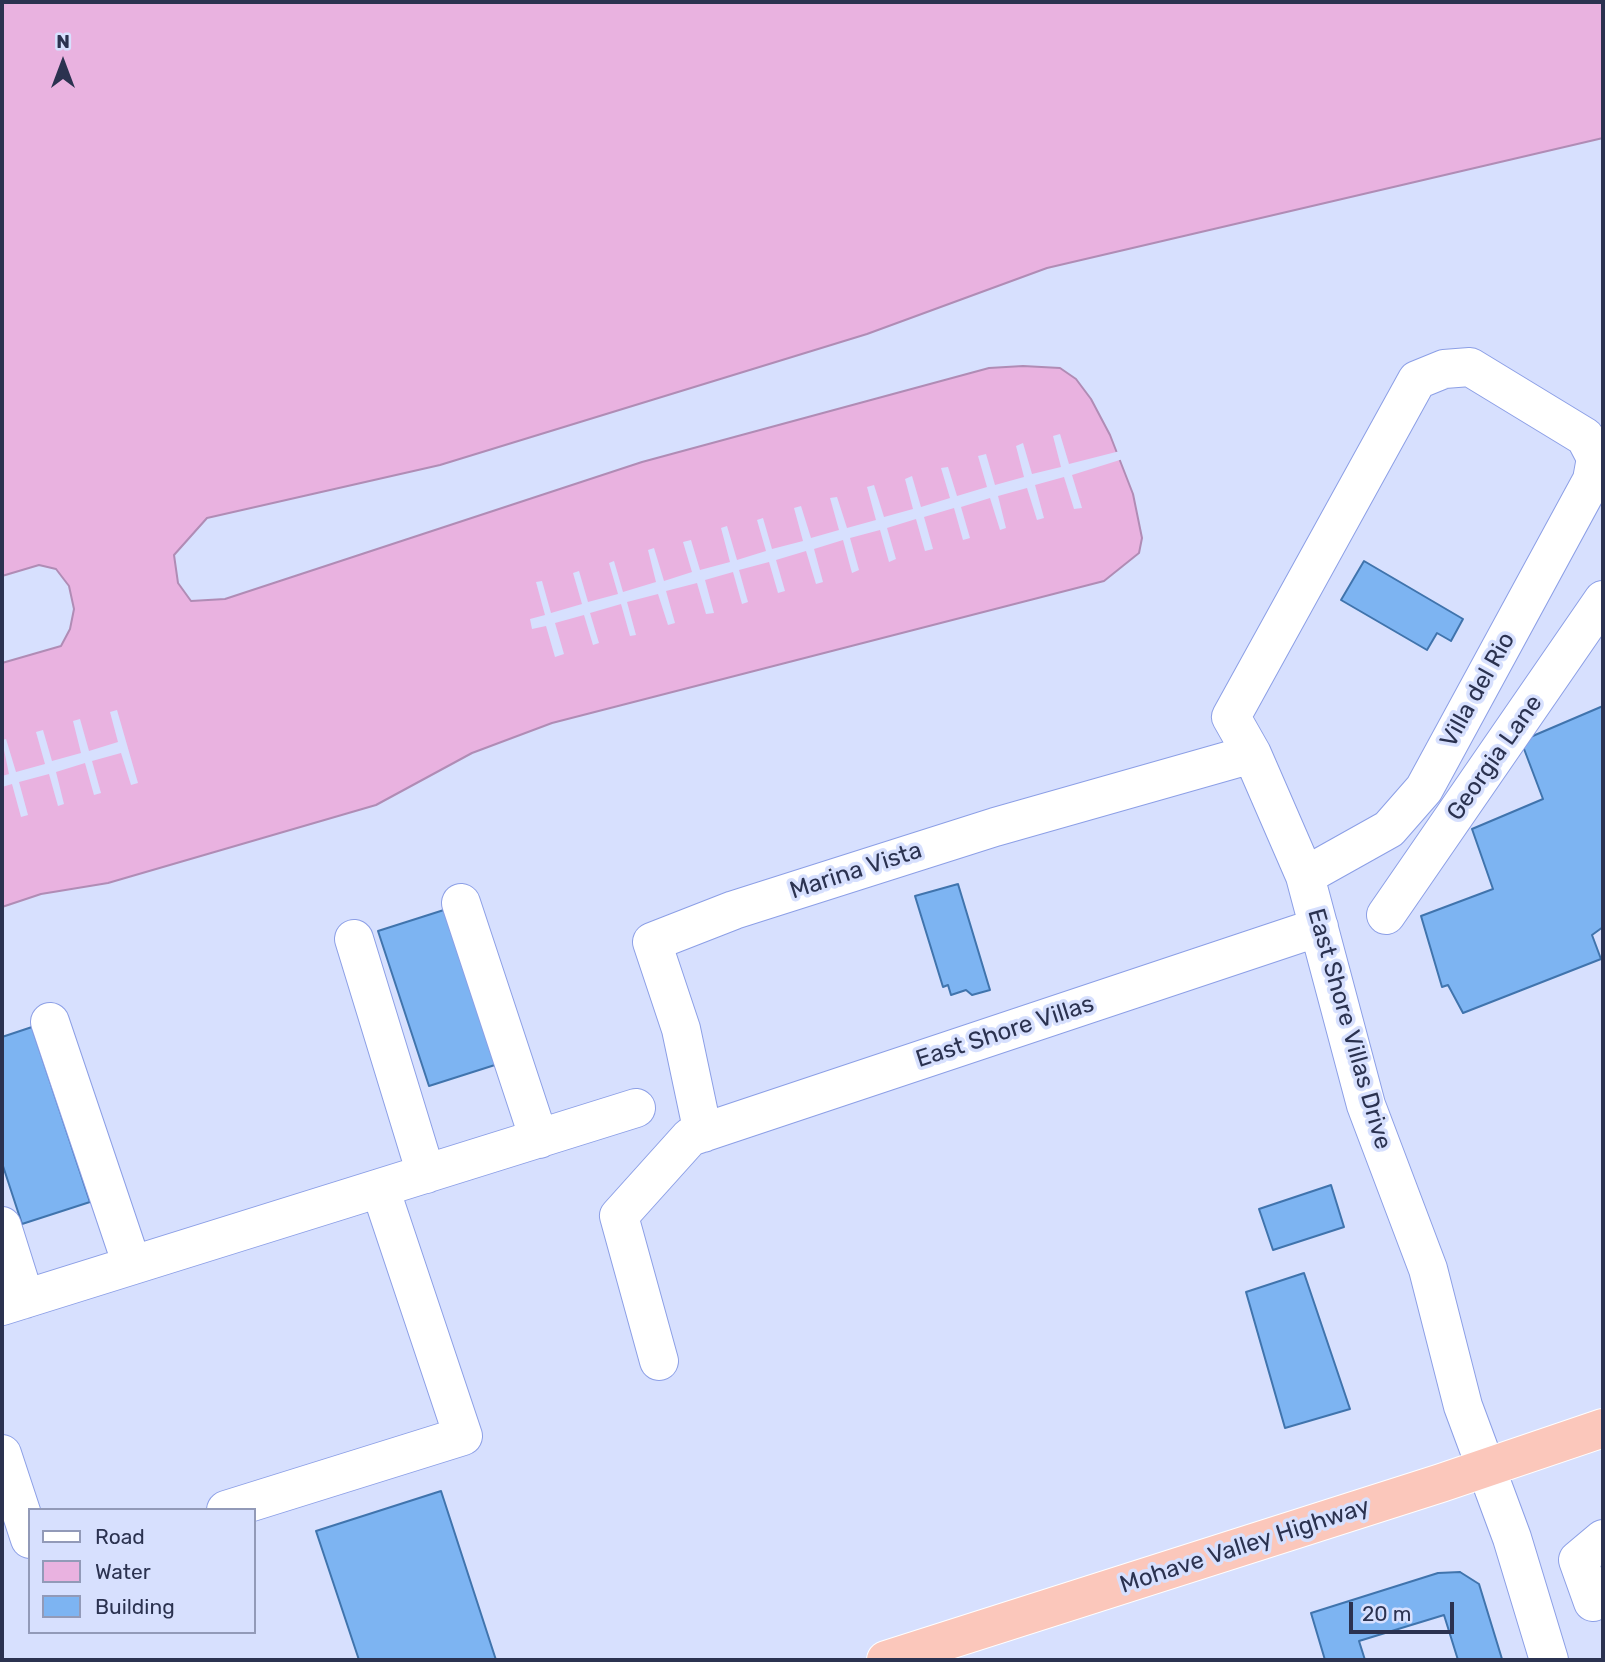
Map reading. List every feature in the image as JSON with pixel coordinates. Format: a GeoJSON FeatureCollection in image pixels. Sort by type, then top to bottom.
{"type":"FeatureCollection","features":[{"type":"Feature","properties":{"kind":"highway","name":"Mohave Valley Highway"},"geometry":{"type":"LineString","coordinates":[[886,1660],[1603,1428]]}},
{"type":"Feature","properties":{"kind":"street","name":"East Shore Villas Drive"},"geometry":{"type":"LineString","coordinates":[[1549,1660],[1463,1406],[1428,1269],[1366,1105],[1305,876],[1252,754],[1231,717],[1417,380],[1444,369],[1470,368],[1585,437],[1596,458]]}},
{"type":"Feature","properties":{"kind":"street","name":"Villa del Rio"},"geometry":{"type":"LineString","coordinates":[[1305,876],[1389,829],[1424,789],[1592,480],[1596,458]]}},
{"type":"Feature","properties":{"kind":"street","name":"Georgia Lane"},"geometry":{"type":"LineString","coordinates":[[1386,915],[1603,600]]}},
{"type":"Feature","properties":{"kind":"street","name":"Marina Vista"},"geometry":{"type":"LineString","coordinates":[[697,1135],[681,1028],[652,942],[734,910],[995,827],[1252,754]]}},
{"type":"Feature","properties":{"kind":"street"},"geometry":{"type":"LineString","coordinates":[[461,903],[539,1139]]}},
{"type":"Feature","properties":{"kind":"street","name":"East Shore Villas"},"geometry":{"type":"LineString","coordinates":[[697,1135],[1319,927]]}},
{"type":"Feature","properties":{"kind":"street"},"geometry":{"type":"LineString","coordinates":[[354,939],[426,1174]]}},
{"type":"Feature","properties":{"kind":"street"},"geometry":{"type":"LineString","coordinates":[[50,1022],[132,1265]]}},
{"type":"Feature","properties":{"kind":"street"},"geometry":{"type":"LineString","coordinates":[[2,1226],[13,1303],[636,1108]]}},
{"type":"Feature","properties":{"kind":"street"},"geometry":{"type":"LineString","coordinates":[[659,1361],[619,1216],[697,1135]]}},
{"type":"Feature","properties":{"kind":"street"},"geometry":{"type":"LineString","coordinates":[[232,1508],[463,1436],[380,1188]]}},
{"type":"Feature","properties":{"kind":"street"},"geometry":{"type":"LineString","coordinates":[[2,1454],[28,1533]]}},
{"type":"Feature","properties":{"kind":"street"},"geometry":{"type":"LineString","coordinates":[[1538,1622],[1598,1600],[1578,1560],[1603,1539]]}},
{"type":"Feature","properties":{"kind":"water"},"geometry":{"type":"Polygon","coordinates":[[[2,2],[1603,2],[1603,138],[1047,268],[867,334],[440,465],[207,518],[174,555],[178,583],[191,601],[225,599],[642,462],[989,368],[1023,366],[1060,368],[1076,379],[1091,399],[1110,435],[1133,494],[1142,538],[1139,553],[1104,581],[552,723],[472,753],[376,805],[108,883],[41,894],[2,907],[2,663],[61,646],[70,629],[74,609],[69,586],[56,569],[39,565],[2,576],[2,2]]]}},
{"type":"Feature","properties":{"kind":"pier"},"geometry":{"type":"Polygon","coordinates":[[[1060,434],[1069,464],[1120,451],[1123,459],[1072,475],[1082,508],[1074,509],[1064,477],[1035,485],[1044,518],[1037,520],[1027,488],[998,496],[1006,528],[1000,530],[990,498],[961,507],[970,538],[963,540],[954,508],[924,517],[933,549],[925,551],[916,519],[887,528],[896,559],[889,562],[880,530],[850,538],[859,570],[852,573],[843,540],[814,549],[823,582],[816,584],[806,551],[776,560],[785,591],[778,593],[769,562],[739,570],[748,602],[742,604],[733,572],[705,580],[714,613],[706,614],[697,583],[666,591],[675,623],[668,625],[658,594],[627,602],[636,635],[630,636],[621,604],[590,613],[599,643],[593,645],[584,615],[555,623],[564,654],[555,657],[546,626],[532,629],[530,619],[545,615],[536,582],[542,581],[551,613],[582,604],[573,573],[579,571],[588,602],[618,594],[609,563],[614,561],[623,592],[656,582],[648,550],[654,548],[664,581],[692,572],[683,542],[691,540],[700,570],[730,562],[721,528],[727,526],[737,560],[766,551],[757,520],[763,518],[772,549],[803,541],[794,508],[801,506],[811,538],[839,530],[830,498],[837,497],[847,528],[876,520],[867,487],[874,485],[884,517],[913,509],[905,479],[912,476],[921,507],[950,498],[941,468],[948,467],[957,496],[987,487],[978,456],[986,454],[995,485],[1024,477],[1016,446],[1023,443],[1032,474],[1061,467],[1053,436],[1060,434]]]}},
{"type":"Feature","properties":{"kind":"pier"},"geometry":{"type":"Polygon","coordinates":[[[117,710],[138,783],[131,785],[121,753],[92,761],[101,793],[94,795],[85,763],[56,772],[64,804],[58,806],[49,774],[19,782],[28,815],[21,817],[12,784],[2,787],[2,776],[9,774],[2,740],[6,739],[16,772],[45,764],[36,732],[43,730],[52,761],[81,753],[73,721],[80,719],[89,751],[118,742],[110,712],[117,710]]]}},
{"type":"Feature","properties":{"kind":"building"},"geometry":{"type":"Polygon","coordinates":[[[1364,561],[1463,619],[1451,641],[1437,633],[1427,650],[1341,600],[1364,561]]]}},
{"type":"Feature","properties":{"kind":"building"},"geometry":{"type":"Polygon","coordinates":[[[1603,706],[1603,927],[1592,935],[1601,959],[1463,1013],[1448,985],[1442,987],[1421,916],[1493,889],[1472,829],[1543,799],[1521,741],[1603,706]]]}},
{"type":"Feature","properties":{"kind":"building"},"geometry":{"type":"Polygon","coordinates":[[[958,884],[990,990],[972,995],[966,990],[951,995],[948,985],[943,987],[915,896],[958,884]]]}},
{"type":"Feature","properties":{"kind":"building"},"geometry":{"type":"Polygon","coordinates":[[[447,909],[498,1064],[429,1086],[378,931],[447,909]]]}},
{"type":"Feature","properties":{"kind":"building"},"geometry":{"type":"Polygon","coordinates":[[[32,1027],[90,1202],[22,1224],[2,1163],[2,1037],[32,1027]]]}},
{"type":"Feature","properties":{"kind":"building"},"geometry":{"type":"Polygon","coordinates":[[[1331,1185],[1344,1227],[1273,1250],[1259,1209],[1331,1185]]]}},
{"type":"Feature","properties":{"kind":"building"},"geometry":{"type":"Polygon","coordinates":[[[1304,1273],[1350,1409],[1285,1428],[1246,1292],[1304,1273]]]}},
{"type":"Feature","properties":{"kind":"building"},"geometry":{"type":"Polygon","coordinates":[[[441,1491],[496,1660],[359,1660],[316,1531],[441,1491]]]}},
{"type":"Feature","properties":{"kind":"building"},"geometry":{"type":"Polygon","coordinates":[[[1460,1572],[1479,1584],[1502,1659],[1458,1660],[1444,1615],[1359,1641],[1365,1660],[1325,1660],[1311,1613],[1438,1573],[1460,1572]]]}}]}
